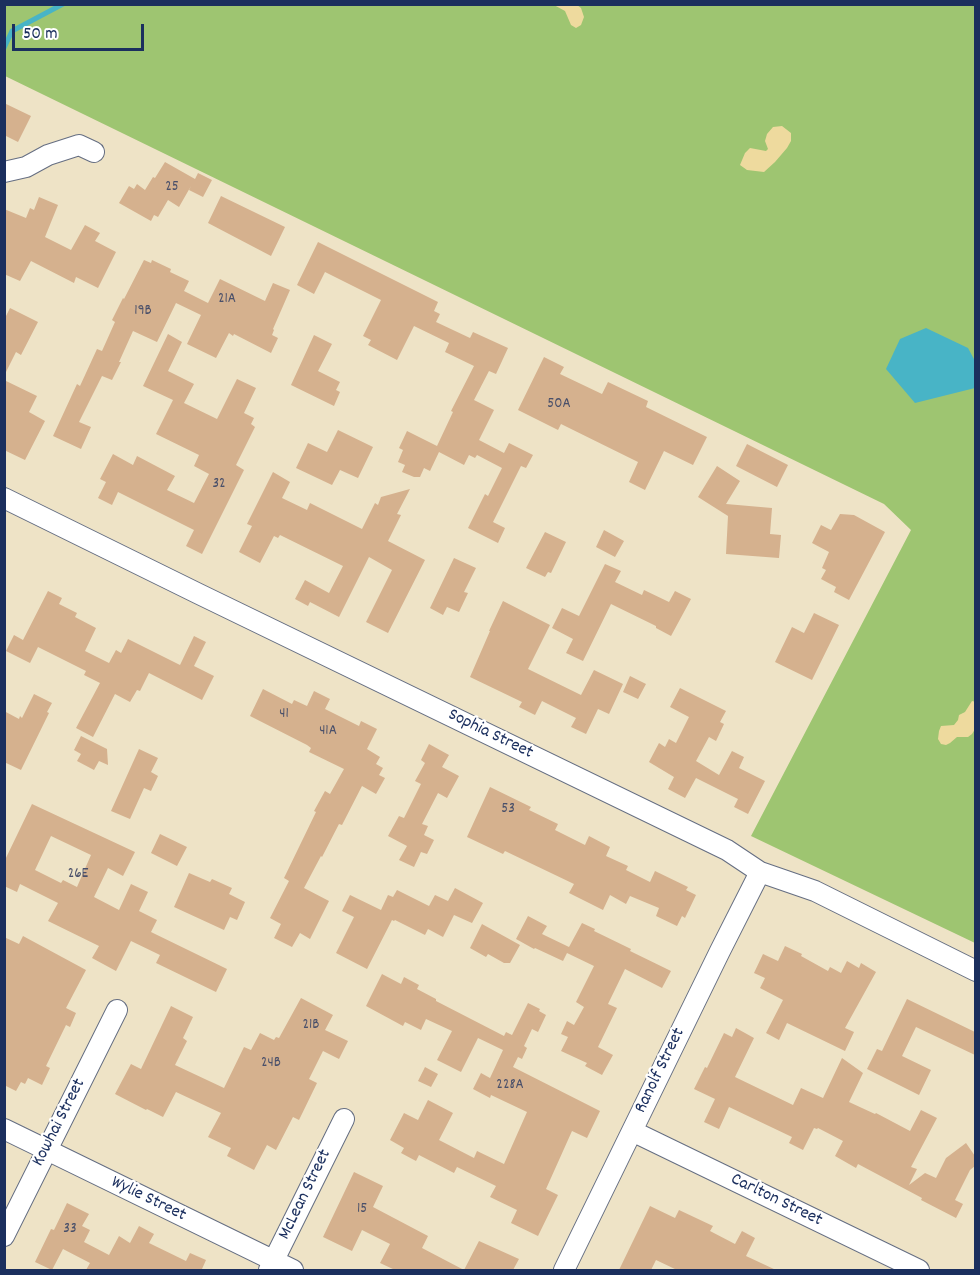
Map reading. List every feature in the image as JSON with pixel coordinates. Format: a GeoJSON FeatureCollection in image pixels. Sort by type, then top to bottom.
{"type":"FeatureCollection","features":[{"type":"Feature","properties":{"kind":"street"},"geometry":{"type":"LineString","coordinates":[[4,172],[26,167],[48,155],[79,145],[94,152]]}},
{"type":"Feature","properties":{"kind":"street","name":"Sophia Street"},"geometry":{"type":"LineString","coordinates":[[4,498],[727,850],[760,872],[815,891],[975,971]]}},
{"type":"Feature","properties":{"kind":"street","name":"Ranolf Street"},"geometry":{"type":"LineString","coordinates":[[564,1270],[760,872]]}},
{"type":"Feature","properties":{"kind":"street","name":"Kowhai Street"},"geometry":{"type":"LineString","coordinates":[[4,1236],[117,1010]]}},
{"type":"Feature","properties":{"kind":"street","name":"McLean Street"},"geometry":{"type":"LineString","coordinates":[[271,1266],[344,1119]]}},
{"type":"Feature","properties":{"kind":"street","name":"Wylie Street"},"geometry":{"type":"LineString","coordinates":[[4,1129],[271,1266],[293,1270]]}},
{"type":"Feature","properties":{"kind":"street","name":"Carlton Street"},"geometry":{"type":"LineString","coordinates":[[632,1131],[919,1270]]}},
{"type":"Feature","properties":{"kind":"green space"},"geometry":{"type":"Polygon","coordinates":[[[4,5],[975,5],[975,943],[751,836],[911,530],[884,504],[5,76],[4,5]]]}},
{"type":"Feature","properties":{"kind":"sand"},"geometry":{"type":"Polygon","coordinates":[[[554,5],[577,5],[581,8],[584,17],[581,25],[576,28],[571,25],[565,11],[554,5]]]}},
{"type":"Feature","properties":{"kind":"sand"},"geometry":{"type":"Polygon","coordinates":[[[782,126],[791,133],[791,141],[775,162],[764,172],[747,170],[740,165],[750,148],[766,151],[768,149],[765,141],[767,134],[773,127],[782,126]]]}},
{"type":"Feature","properties":{"kind":"sand"},"geometry":{"type":"Polygon","coordinates":[[[972,701],[976,702],[975,729],[972,734],[968,737],[957,737],[946,745],[941,744],[938,739],[941,726],[954,725],[959,715],[965,712],[972,701]]]}},
{"type":"Feature","properties":{"kind":"water"},"geometry":{"type":"Polygon","coordinates":[[[926,328],[968,348],[975,361],[975,388],[915,403],[886,369],[900,339],[926,328]]]}},
{"type":"Feature","properties":{"kind":"building"},"geometry":{"type":"Polygon","coordinates":[[[4,103],[31,116],[18,142],[4,135],[4,103]]]}},
{"type":"Feature","properties":{"kind":"building"},"geometry":{"type":"Polygon","coordinates":[[[165,162],[195,179],[198,173],[212,180],[203,197],[189,190],[191,186],[179,207],[168,200],[158,217],[154,215],[151,221],[119,203],[129,186],[134,189],[137,184],[145,190],[165,162]]]}},
{"type":"Feature","properties":{"kind":"building"},"geometry":{"type":"Polygon","coordinates":[[[221,196],[285,227],[271,256],[208,223],[221,196]]]}},
{"type":"Feature","properties":{"kind":"building"},"geometry":{"type":"Polygon","coordinates":[[[39,197],[58,205],[45,237],[71,250],[85,225],[100,233],[95,241],[116,252],[98,288],[76,277],[74,283],[31,261],[20,281],[4,274],[4,209],[26,218],[30,208],[34,210],[39,197]]]}},
{"type":"Feature","properties":{"kind":"building"},"geometry":{"type":"Polygon","coordinates":[[[318,242],[438,302],[434,311],[440,314],[436,322],[470,338],[473,332],[508,348],[496,374],[489,371],[474,400],[494,410],[479,440],[504,453],[509,443],[533,455],[526,468],[521,466],[493,522],[505,528],[498,543],[468,528],[485,494],[488,496],[502,468],[477,455],[475,458],[469,455],[464,465],[439,452],[430,471],[424,468],[420,477],[414,477],[402,472],[405,465],[398,462],[403,450],[399,448],[407,431],[437,446],[453,412],[451,411],[474,366],[445,352],[449,343],[414,326],[397,360],[368,345],[371,340],[363,336],[381,300],[325,272],[314,294],[297,285],[318,242]]]}},
{"type":"Feature","properties":{"kind":"building"},"geometry":{"type":"Polygon","coordinates":[[[144,260],[151,263],[152,260],[189,281],[184,291],[208,303],[220,279],[265,301],[273,283],[290,290],[273,329],[272,335],[278,338],[271,353],[229,333],[216,358],[187,344],[201,315],[176,303],[157,342],[133,331],[112,380],[102,376],[79,422],[91,427],[81,449],[53,436],[77,384],[80,386],[97,349],[102,351],[115,322],[112,320],[144,260]]]}},
{"type":"Feature","properties":{"kind":"building"},"geometry":{"type":"Polygon","coordinates":[[[10,308],[38,322],[21,355],[16,352],[4,376],[4,320],[10,308]]]}},
{"type":"Feature","properties":{"kind":"building"},"geometry":{"type":"Polygon","coordinates":[[[168,334],[182,342],[168,371],[194,384],[184,403],[217,419],[237,379],[256,388],[244,413],[254,418],[251,424],[255,427],[236,465],[244,470],[202,554],[186,546],[194,530],[118,492],[112,505],[98,498],[106,482],[100,479],[113,454],[133,465],[137,456],[175,476],[167,490],[194,503],[209,474],[194,466],[199,455],[156,434],[173,400],[143,386],[168,334]]]}},
{"type":"Feature","properties":{"kind":"building"},"geometry":{"type":"Polygon","coordinates":[[[314,335],[332,344],[318,371],[340,382],[336,390],[340,392],[334,406],[291,385],[314,335]]]}},
{"type":"Feature","properties":{"kind":"building"},"geometry":{"type":"Polygon","coordinates":[[[544,357],[564,367],[560,374],[602,394],[608,382],[648,401],[646,407],[707,437],[693,465],[664,451],[645,490],[629,482],[638,462],[561,424],[558,430],[518,410],[544,357]]]}},
{"type":"Feature","properties":{"kind":"building"},"geometry":{"type":"Polygon","coordinates":[[[4,380],[37,396],[29,412],[45,421],[25,460],[4,450],[4,380]]]}},
{"type":"Feature","properties":{"kind":"building"},"geometry":{"type":"Polygon","coordinates":[[[338,430],[373,447],[358,478],[340,470],[332,485],[296,468],[308,443],[327,452],[338,430]]]}},
{"type":"Feature","properties":{"kind":"building"},"geometry":{"type":"Polygon","coordinates":[[[747,444],[788,465],[777,487],[736,466],[747,444]]]}},
{"type":"Feature","properties":{"kind":"building"},"geometry":{"type":"Polygon","coordinates":[[[717,466],[740,481],[726,504],[772,508],[770,534],[781,535],[779,558],[726,554],[728,516],[698,497],[717,466]]]}},
{"type":"Feature","properties":{"kind":"building"},"geometry":{"type":"Polygon","coordinates":[[[273,472],[290,482],[282,498],[307,510],[310,503],[362,529],[375,503],[378,505],[381,497],[410,489],[397,514],[401,515],[388,541],[425,560],[388,633],[366,622],[392,570],[369,557],[339,617],[310,602],[308,606],[295,599],[305,580],[329,593],[343,566],[280,535],[278,538],[274,536],[260,563],[239,552],[252,526],[247,524],[273,472]]]}},
{"type":"Feature","properties":{"kind":"building"},"geometry":{"type":"Polygon","coordinates":[[[840,514],[854,515],[885,532],[849,600],[834,592],[836,587],[821,579],[826,570],[822,568],[829,552],[812,543],[821,525],[831,530],[840,514]]]}},
{"type":"Feature","properties":{"kind":"building"},"geometry":{"type":"Polygon","coordinates":[[[604,530],[624,541],[615,557],[596,547],[604,530]]]}},
{"type":"Feature","properties":{"kind":"building"},"geometry":{"type":"Polygon","coordinates":[[[545,532],[566,542],[551,573],[548,572],[545,577],[526,568],[545,532]]]}},
{"type":"Feature","properties":{"kind":"building"},"geometry":{"type":"Polygon","coordinates":[[[454,558],[476,568],[464,592],[468,593],[459,612],[447,607],[443,615],[430,608],[454,558]]]}},
{"type":"Feature","properties":{"kind":"building"},"geometry":{"type":"Polygon","coordinates":[[[605,564],[621,571],[615,582],[642,595],[644,590],[669,602],[675,591],[691,599],[671,636],[611,604],[583,661],[566,653],[573,639],[552,628],[562,608],[579,616],[605,564]]]}},
{"type":"Feature","properties":{"kind":"building"},"geometry":{"type":"Polygon","coordinates":[[[48,591],[62,598],[59,604],[77,613],[75,617],[96,628],[85,651],[109,663],[116,650],[121,653],[128,639],[180,665],[194,636],[206,642],[194,666],[214,676],[202,700],[149,673],[140,691],[137,690],[130,702],[115,694],[93,737],[76,728],[100,683],[84,675],[86,671],[38,647],[30,663],[6,651],[14,635],[23,640],[48,591]]]}},
{"type":"Feature","properties":{"kind":"building"},"geometry":{"type":"Polygon","coordinates":[[[503,601],[550,625],[528,669],[581,695],[594,670],[623,684],[609,714],[598,709],[586,734],[571,727],[576,718],[542,701],[535,715],[519,707],[522,702],[470,677],[503,601]]]}},
{"type":"Feature","properties":{"kind":"building"},"geometry":{"type":"Polygon","coordinates":[[[814,613],[839,625],[812,680],[775,662],[792,627],[804,633],[814,613]]]}},
{"type":"Feature","properties":{"kind":"building"},"geometry":{"type":"Polygon","coordinates":[[[630,676],[646,684],[638,699],[623,692],[630,676]]]}},
{"type":"Feature","properties":{"kind":"building"},"geometry":{"type":"Polygon","coordinates":[[[680,688],[726,711],[720,722],[724,724],[716,741],[709,737],[696,761],[719,775],[732,751],[744,757],[739,768],[765,781],[748,814],[734,807],[738,799],[696,778],[685,798],[668,789],[674,777],[649,762],[659,743],[665,747],[669,739],[676,743],[689,717],[670,707],[680,688]]]}},
{"type":"Feature","properties":{"kind":"building"},"geometry":{"type":"Polygon","coordinates":[[[263,689],[292,704],[294,700],[307,706],[314,691],[330,699],[325,709],[359,726],[361,721],[377,729],[367,749],[380,757],[376,764],[383,768],[379,775],[385,778],[376,794],[362,786],[342,825],[339,824],[321,856],[304,888],[329,901],[310,939],[300,933],[292,947],[274,938],[281,924],[270,918],[289,881],[284,878],[316,812],[314,811],[325,791],[330,794],[344,769],[309,752],[311,748],[307,745],[250,716],[263,689]]]}},
{"type":"Feature","properties":{"kind":"building"},"geometry":{"type":"Polygon","coordinates":[[[34,694],[52,703],[21,770],[4,762],[4,711],[19,719],[20,716],[22,718],[34,694]]]}},
{"type":"Feature","properties":{"kind":"building"},"geometry":{"type":"Polygon","coordinates":[[[81,736],[107,749],[108,765],[99,761],[94,770],[77,761],[81,754],[74,750],[81,736]]]}},
{"type":"Feature","properties":{"kind":"building"},"geometry":{"type":"Polygon","coordinates":[[[429,744],[449,755],[442,767],[459,776],[447,798],[438,793],[422,824],[428,826],[424,835],[434,840],[427,854],[421,852],[414,867],[399,860],[407,846],[388,836],[399,816],[404,818],[421,784],[415,781],[425,763],[421,760],[429,744]]]}},
{"type":"Feature","properties":{"kind":"building"},"geometry":{"type":"Polygon","coordinates":[[[139,749],[158,758],[151,772],[158,776],[151,791],[144,788],[130,819],[111,811],[139,749]]]}},
{"type":"Feature","properties":{"kind":"building"},"geometry":{"type":"Polygon","coordinates":[[[490,787],[531,807],[529,810],[558,824],[555,830],[585,845],[589,836],[610,847],[606,856],[628,866],[626,870],[650,882],[655,871],[688,887],[686,890],[696,895],[685,918],[682,916],[677,926],[656,916],[659,908],[630,896],[626,904],[610,895],[603,910],[569,893],[574,884],[505,851],[503,854],[467,837],[490,787]]]}},
{"type":"Feature","properties":{"kind":"building"},"geometry":{"type":"Polygon","coordinates":[[[32,804],[135,852],[123,876],[108,868],[94,897],[119,910],[131,884],[148,892],[139,911],[157,920],[151,932],[227,969],[216,992],[156,963],[160,955],[131,941],[116,971],[92,958],[99,946],[48,921],[58,903],[20,884],[17,892],[4,886],[4,862],[32,804]],[[51,836],[35,870],[61,883],[63,880],[77,887],[91,855],[51,836]]]}},
{"type":"Feature","properties":{"kind":"building"},"geometry":{"type":"Polygon","coordinates":[[[160,834],[187,847],[177,866],[151,853],[160,834]]]}},
{"type":"Feature","properties":{"kind":"building"},"geometry":{"type":"Polygon","coordinates":[[[189,873],[210,882],[212,879],[232,888],[229,894],[245,902],[237,920],[230,917],[224,930],[174,907],[189,873]]]}},
{"type":"Feature","properties":{"kind":"building"},"geometry":{"type":"Polygon","coordinates":[[[455,888],[483,903],[472,923],[454,915],[443,937],[428,929],[425,935],[392,920],[367,969],[336,953],[354,917],[342,911],[350,895],[381,910],[388,895],[393,897],[397,890],[429,906],[435,895],[448,901],[455,888]]]}},
{"type":"Feature","properties":{"kind":"building"},"geometry":{"type":"Polygon","coordinates":[[[528,916],[547,926],[542,934],[569,947],[582,923],[631,949],[630,951],[671,971],[662,988],[625,969],[608,1004],[617,1008],[598,1047],[613,1055],[602,1075],[585,1066],[587,1063],[561,1051],[568,1037],[561,1034],[567,1021],[574,1025],[584,1007],[576,1002],[594,966],[567,953],[563,961],[516,939],[528,916]]]}},
{"type":"Feature","properties":{"kind":"building"},"geometry":{"type":"Polygon","coordinates":[[[482,924],[520,945],[510,963],[504,963],[488,954],[486,957],[470,948],[482,924]]]}},
{"type":"Feature","properties":{"kind":"building"},"geometry":{"type":"Polygon","coordinates":[[[23,936],[86,970],[66,1008],[76,1013],[70,1027],[66,1025],[46,1066],[50,1068],[42,1085],[28,1078],[25,1084],[21,1082],[16,1091],[4,1085],[4,937],[19,944],[23,936]]]}},
{"type":"Feature","properties":{"kind":"building"},"geometry":{"type":"Polygon","coordinates":[[[785,946],[828,971],[830,967],[841,973],[847,961],[859,968],[861,963],[876,972],[845,1028],[854,1032],[845,1051],[787,1023],[779,1040],[766,1033],[783,1000],[760,988],[765,978],[754,973],[763,954],[778,961],[785,946]]]}},
{"type":"Feature","properties":{"kind":"building"},"geometry":{"type":"Polygon","coordinates":[[[382,974],[401,984],[404,977],[419,985],[417,989],[436,1001],[504,1036],[506,1032],[512,1035],[528,1003],[546,1015],[538,1032],[532,1029],[524,1046],[527,1048],[522,1059],[518,1057],[513,1067],[600,1111],[587,1138],[572,1131],[546,1189],[558,1195],[538,1236],[511,1223],[517,1210],[490,1197],[496,1186],[457,1167],[454,1173],[419,1155],[416,1161],[401,1153],[404,1148],[390,1140],[404,1113],[418,1120],[428,1100],[453,1113],[439,1140],[474,1158],[477,1151],[504,1164],[527,1112],[473,1089],[481,1073],[490,1078],[503,1050],[478,1038],[461,1072],[437,1060],[452,1031],[426,1019],[421,1030],[405,1022],[403,1026],[366,1006],[382,974]]]}},
{"type":"Feature","properties":{"kind":"building"},"geometry":{"type":"Polygon","coordinates":[[[301,998],[333,1015],[325,1030],[348,1041],[339,1059],[323,1051],[309,1079],[317,1083],[299,1120],[293,1117],[276,1150],[267,1145],[254,1170],[227,1156],[231,1148],[208,1137],[221,1113],[176,1092],[163,1117],[115,1094],[131,1064],[141,1069],[171,1006],[193,1017],[183,1038],[187,1041],[175,1065],[224,1088],[244,1047],[251,1050],[260,1033],[274,1040],[276,1037],[279,1038],[301,998]]]}},
{"type":"Feature","properties":{"kind":"building"},"geometry":{"type":"Polygon","coordinates":[[[907,999],[975,1032],[975,1055],[916,1027],[902,1056],[931,1070],[919,1095],[867,1069],[877,1049],[882,1051],[907,999]]]}},
{"type":"Feature","properties":{"kind":"building"},"geometry":{"type":"Polygon","coordinates":[[[736,1028],[754,1038],[735,1077],[793,1105],[801,1088],[823,1098],[842,1058],[863,1073],[849,1102],[910,1131],[921,1110],[937,1118],[911,1167],[917,1169],[909,1185],[925,1173],[936,1178],[946,1158],[966,1143],[975,1156],[975,1166],[970,1170],[955,1200],[963,1204],[956,1218],[858,1164],[856,1168],[835,1156],[843,1141],[818,1128],[814,1128],[803,1150],[789,1143],[792,1137],[729,1107],[719,1129],[704,1122],[715,1099],[694,1089],[724,1033],[732,1037],[736,1028]]]}},
{"type":"Feature","properties":{"kind":"building"},"geometry":{"type":"Polygon","coordinates":[[[425,1067],[438,1074],[431,1087],[418,1081],[425,1067]]]}},
{"type":"Feature","properties":{"kind":"building"},"geometry":{"type":"Polygon","coordinates":[[[354,1172],[383,1186],[373,1207],[428,1236],[422,1248],[464,1270],[395,1270],[380,1263],[390,1244],[362,1230],[352,1251],[323,1237],[354,1172]]]}},
{"type":"Feature","properties":{"kind":"building"},"geometry":{"type":"Polygon","coordinates":[[[67,1203],[89,1214],[82,1226],[90,1230],[84,1242],[109,1255],[119,1236],[130,1243],[139,1226],[154,1234],[149,1243],[186,1261],[190,1253],[206,1260],[202,1269],[205,1270],[86,1270],[90,1263],[63,1249],[52,1270],[35,1262],[67,1203]]]}},
{"type":"Feature","properties":{"kind":"building"},"geometry":{"type":"Polygon","coordinates":[[[650,1206],[675,1218],[679,1210],[713,1226],[710,1231],[735,1244],[742,1231],[755,1238],[746,1256],[776,1270],[677,1270],[656,1260],[651,1270],[619,1270],[650,1206]]]}},
{"type":"Feature","properties":{"kind":"building"},"geometry":{"type":"Polygon","coordinates":[[[479,1241],[519,1259],[513,1270],[464,1270],[479,1241]]]}},
{"type":"Feature","properties":{"kind":"waterway"},"geometry":{"type":"LineString","coordinates":[[4,48],[12,31],[63,4]]}}]}
